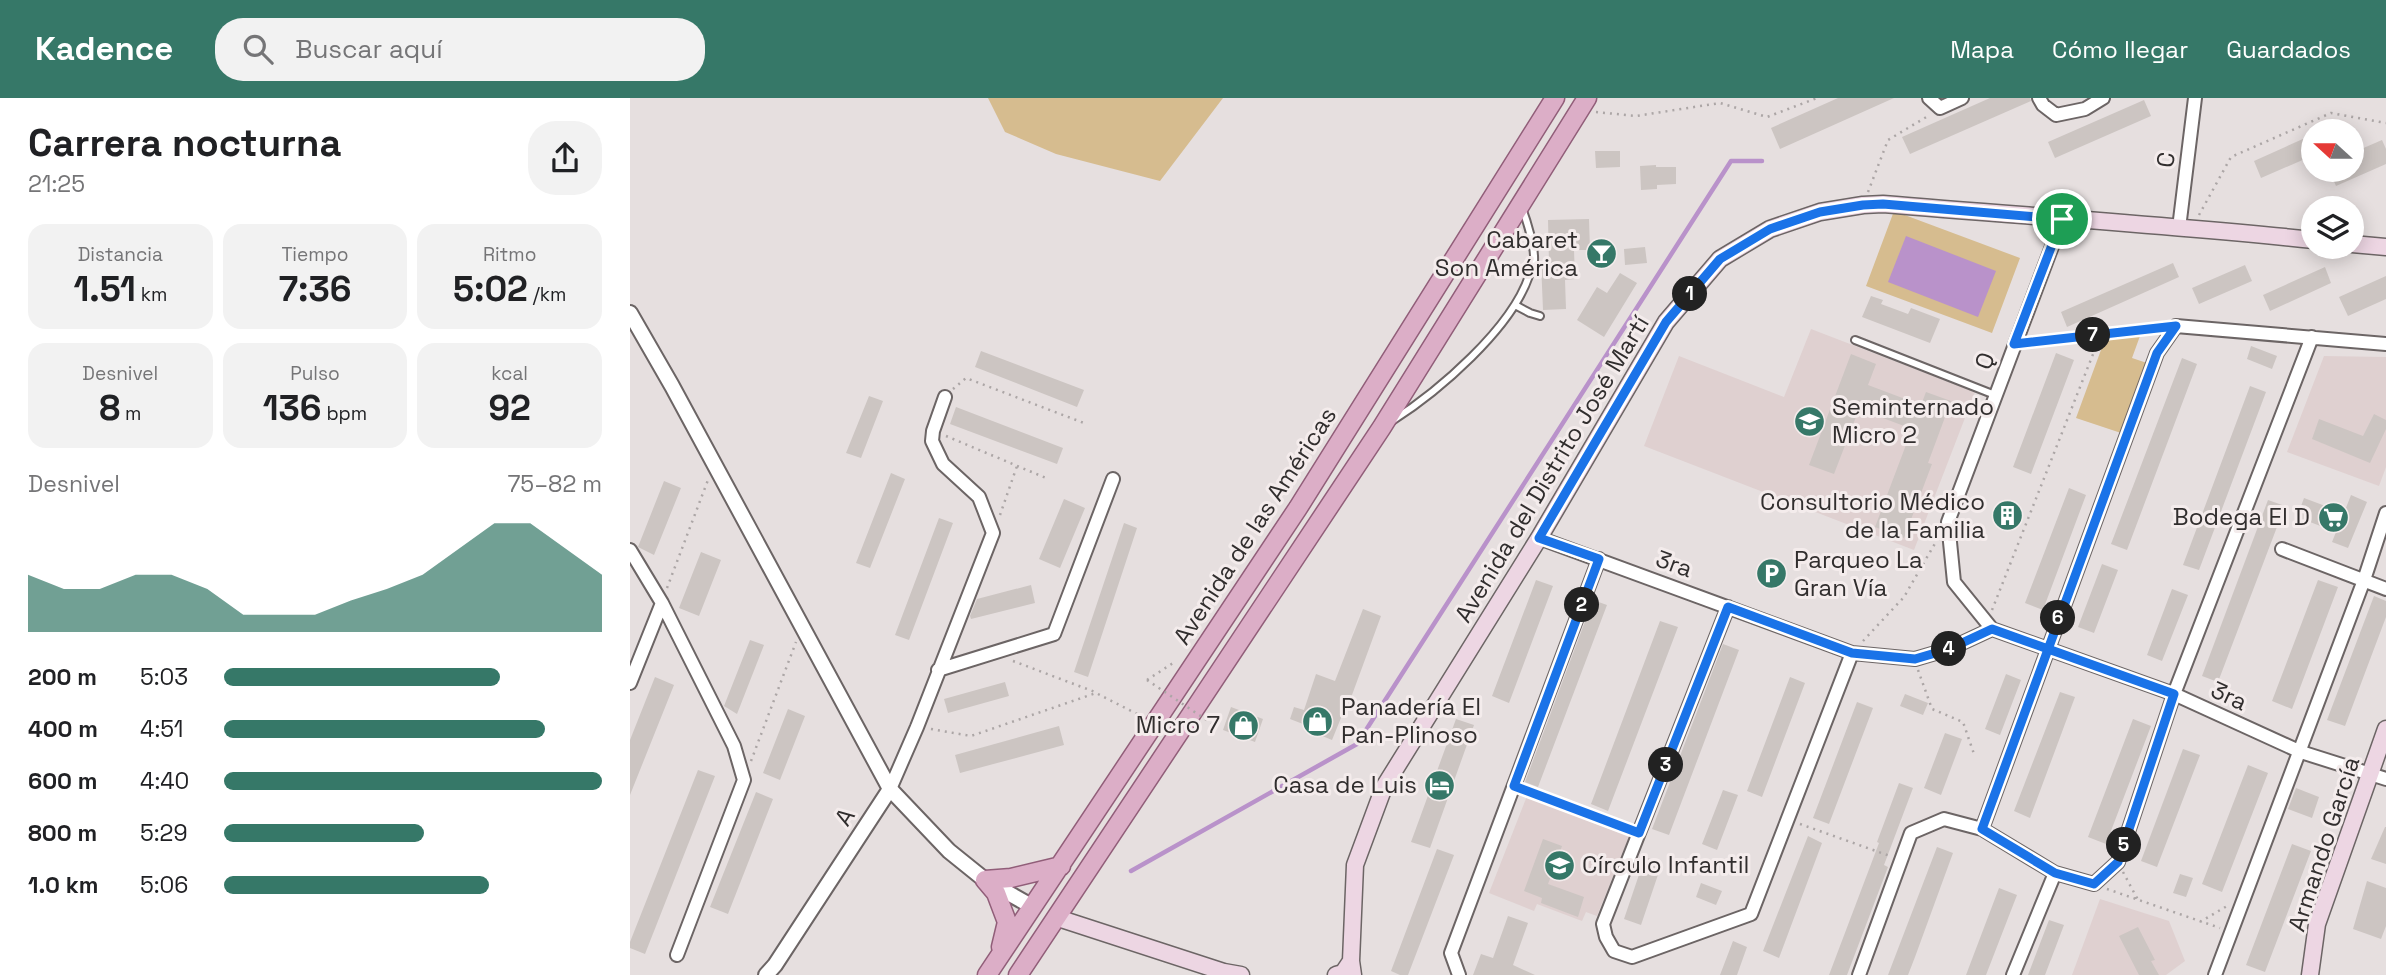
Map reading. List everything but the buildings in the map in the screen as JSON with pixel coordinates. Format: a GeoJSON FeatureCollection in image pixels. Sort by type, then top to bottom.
{"type":"FeatureCollection","features":[{"type":"Feature","properties":{"kind":"main road","name":"Avenida de las Américas"},"geometry":{"type":"LineString","coordinates":[[987,975],[1298,508],[1555,98]]}},
{"type":"Feature","properties":{"kind":"main road","name":"Avenida de las Américas"},"geometry":{"type":"LineString","coordinates":[[1018,975],[1382,427],[1583,104]]}},
{"type":"Feature","properties":{"kind":"main road","name":"Avenida del Distrito José Martí"},"geometry":{"type":"LineString","coordinates":[[1352,968],[1355,865],[1384,787],[1539,538],[1666,322],[1720,259],[1770,229],[1820,212],[1883,204],[2186,227],[2301,239]]}},
{"type":"Feature","properties":{"kind":"main road"},"geometry":{"type":"LineString","coordinates":[[2364,245],[2386,247]]}},
{"type":"Feature","properties":{"kind":"main road","name":"Armando García"},"geometry":{"type":"LineString","coordinates":[[2310,975],[2318,924],[2378,777],[2386,729]]}},
{"type":"Feature","properties":{"kind":"main road"},"geometry":{"type":"LineString","coordinates":[[985,880],[1011,878],[1061,866]]}},
{"type":"Feature","properties":{"kind":"main road"},"geometry":{"type":"LineString","coordinates":[[985,880],[996,893],[1007,922],[998,959]]}},
{"type":"Feature","properties":{"kind":"main road"},"geometry":{"type":"LineString","coordinates":[[1033,907],[1223,974],[1241,975]]}},
{"type":"Feature","properties":{"kind":"main road"},"geometry":{"type":"LineString","coordinates":[[1336,975],[1352,968]]}},
{"type":"Feature","properties":{"kind":"street"},"geometry":{"type":"LineString","coordinates":[[1929,98],[1940,108],[1962,98]]}},
{"type":"Feature","properties":{"kind":"street"},"geometry":{"type":"LineString","coordinates":[[2039,98],[2043,105],[2056,115],[2085,108],[2103,98]]}},
{"type":"Feature","properties":{"kind":"street","name":"C"},"geometry":{"type":"LineString","coordinates":[[2186,227],[2195,98]]}},
{"type":"Feature","properties":{"kind":"street","name":"Q"},"geometry":{"type":"LineString","coordinates":[[1989,626],[1954,582],[1948,522],[2062,219]]}},
{"type":"Feature","properties":{"kind":"street"},"geometry":{"type":"LineString","coordinates":[[630,312],[890,789],[949,851],[985,880],[1033,907]]}},
{"type":"Feature","properties":{"kind":"street"},"geometry":{"type":"LineString","coordinates":[[1982,829],[2155,352],[2176,326],[2386,344]]}},
{"type":"Feature","properties":{"kind":"street"},"geometry":{"type":"LineString","coordinates":[[1859,975],[1911,832],[1944,818],[1982,829],[2055,873],[2094,884],[2118,862],[2174,694],[2312,337]]}},
{"type":"Feature","properties":{"kind":"street"},"geometry":{"type":"LineString","coordinates":[[944,397],[932,441],[943,464],[979,497],[993,533]]}},
{"type":"Feature","properties":{"kind":"street"},"geometry":{"type":"LineString","coordinates":[[938,670],[1054,634],[1113,479]]}},
{"type":"Feature","properties":{"kind":"street"},"geometry":{"type":"LineString","coordinates":[[2215,975],[2242,897],[2301,752],[2386,513]]}},
{"type":"Feature","properties":{"kind":"street","name":"A"},"geometry":{"type":"LineString","coordinates":[[766,975],[890,789],[993,533]]}},
{"type":"Feature","properties":{"kind":"street","name":"3ra"},"geometry":{"type":"LineString","coordinates":[[1539,538],[1852,653],[1915,659],[1949,649],[1989,626],[2174,694],[2301,752],[2378,777]]}},
{"type":"Feature","properties":{"kind":"street"},"geometry":{"type":"LineString","coordinates":[[2282,549],[2386,589]]}},
{"type":"Feature","properties":{"kind":"street"},"geometry":{"type":"LineString","coordinates":[[630,550],[662,603],[734,746],[744,780],[677,955]]}},
{"type":"Feature","properties":{"kind":"street"},"geometry":{"type":"LineString","coordinates":[[1459,975],[1451,953],[1599,559]]}},
{"type":"Feature","properties":{"kind":"street"},"geometry":{"type":"LineString","coordinates":[[630,683],[662,603]]}},
{"type":"Feature","properties":{"kind":"street"},"geometry":{"type":"LineString","coordinates":[[1728,607],[1603,924],[1606,937],[1614,951],[1632,957],[1751,914],[1852,653]]}},
{"type":"Feature","properties":{"kind":"street"},"geometry":{"type":"LineString","coordinates":[[2013,975],[2055,873]]}},
{"type":"Feature","properties":{"kind":"lane"},"geometry":{"type":"LineString","coordinates":[[1382,427],[1418,405],[1473,356],[1515,305],[1526,286],[1534,261],[1527,221],[1520,203]]}},
{"type":"Feature","properties":{"kind":"lane"},"geometry":{"type":"LineString","coordinates":[[1515,305],[1540,316]]}},
{"type":"Feature","properties":{"kind":"lane"},"geometry":{"type":"LineString","coordinates":[[1854,340],[1995,395]]}},
{"type":"Feature","properties":{"kind":"path"},"geometry":{"type":"LineString","coordinates":[[1583,104],[1636,116],[1720,103],[1767,117],[1817,98]]}},
{"type":"Feature","properties":{"kind":"path"},"geometry":{"type":"LineString","coordinates":[[1863,205],[1888,140],[1940,108]]}},
{"type":"Feature","properties":{"kind":"path"},"geometry":{"type":"LineString","coordinates":[[2186,227],[2231,157],[2331,113],[2386,123]]}},
{"type":"Feature","properties":{"kind":"path"},"geometry":{"type":"LineString","coordinates":[[2014,344],[2176,326]]}},
{"type":"Feature","properties":{"kind":"path"},"geometry":{"type":"LineString","coordinates":[[1989,626],[2101,334]]}},
{"type":"Feature","properties":{"kind":"path"},"geometry":{"type":"LineString","coordinates":[[944,397],[966,377],[1084,423]]}},
{"type":"Feature","properties":{"kind":"path"},"geometry":{"type":"LineString","coordinates":[[933,430],[1045,478]]}},
{"type":"Feature","properties":{"kind":"path"},"geometry":{"type":"LineString","coordinates":[[662,603],[714,463]]}},
{"type":"Feature","properties":{"kind":"path"},"geometry":{"type":"LineString","coordinates":[[993,533],[1017,466]]}},
{"type":"Feature","properties":{"kind":"path"},"geometry":{"type":"LineString","coordinates":[[1852,653],[1904,597],[1948,522]]}},
{"type":"Feature","properties":{"kind":"path"},"geometry":{"type":"LineString","coordinates":[[744,780],[803,626]]}},
{"type":"Feature","properties":{"kind":"path"},"geometry":{"type":"LineString","coordinates":[[994,653],[1096,692],[1154,723]]}},
{"type":"Feature","properties":{"kind":"path"},"geometry":{"type":"LineString","coordinates":[[1915,659],[1932,709],[1963,722],[1974,754]]}},
{"type":"Feature","properties":{"kind":"path"},"geometry":{"type":"LineString","coordinates":[[1173,663],[1147,680],[1214,725]]}},
{"type":"Feature","properties":{"kind":"path"},"geometry":{"type":"LineString","coordinates":[[917,726],[971,736],[1096,692]]}},
{"type":"Feature","properties":{"kind":"path"},"geometry":{"type":"LineString","coordinates":[[1514,786],[1639,833]]}},
{"type":"Feature","properties":{"kind":"path"},"geometry":{"type":"LineString","coordinates":[[1787,819],[1900,860]]}},
{"type":"Feature","properties":{"kind":"path"},"geometry":{"type":"LineString","coordinates":[[2118,862],[2138,900]]}},
{"type":"Feature","properties":{"kind":"path"},"geometry":{"type":"LineString","coordinates":[[2094,884],[2230,931]]}},
{"type":"Feature","properties":{"kind":"path"},"geometry":{"type":"LineString","coordinates":[[2199,922],[2242,897]]}},
{"type":"Feature","properties":{"kind":"shaded area"},"geometry":{"type":"Polygon","coordinates":[[[988,98],[1223,98],[1160,181],[1056,154],[1005,132],[988,98]]]}},
{"type":"Feature","properties":{"kind":"shaded area"},"geometry":{"type":"Polygon","coordinates":[[[1894,211],[2020,258],[1992,333],[1866,286],[1894,211]]]}},
{"type":"Feature","properties":{"kind":"shaded area"},"geometry":{"type":"Polygon","coordinates":[[[1906,236],[1996,271],[1978,317],[1888,282],[1906,236]]]}},
{"type":"Feature","properties":{"kind":"shaded area","name":"Seminternado Micro 2"},"geometry":{"type":"Polygon","coordinates":[[[1811,329],[1975,392],[1914,550],[1644,446],[1679,356],[1784,397],[1811,329]]]}},
{"type":"Feature","properties":{"kind":"shaded area"},"geometry":{"type":"Polygon","coordinates":[[[2140,336],[2132,358],[2150,364],[2124,434],[2076,418],[2105,339],[2140,336]]]}},
{"type":"Feature","properties":{"kind":"shaded area"},"geometry":{"type":"Polygon","coordinates":[[[2324,356],[2386,357],[2386,467],[2379,486],[2287,452],[2324,356]]]}},
{"type":"Feature","properties":{"kind":"shaded area","name":"Círculo Infantil"},"geometry":{"type":"Polygon","coordinates":[[[1527,796],[1629,837],[1597,916],[1586,912],[1582,921],[1537,904],[1534,911],[1489,893],[1527,796]]]}},
{"type":"Feature","properties":{"kind":"shaded area"},"geometry":{"type":"Polygon","coordinates":[[[2100,899],[2169,921],[2185,961],[2166,975],[2072,975],[2100,899]]]}},
{"type":"Feature","properties":{"kind":"waterway"},"geometry":{"type":"LineString","coordinates":[[1131,871],[1357,744],[1731,161],[1762,161]]}},
{"type":"Feature","properties":{"kind":"place","name":"Cabaret Son América"},"geometry":{"type":"Point","coordinates":[1601,254]}},
{"type":"Feature","properties":{"kind":"place","name":"Seminternado Micro 2"},"geometry":{"type":"Point","coordinates":[1809,421]}},
{"type":"Feature","properties":{"kind":"place","name":"Consultorio Médico de la Familia"},"geometry":{"type":"Point","coordinates":[2008,516]}},
{"type":"Feature","properties":{"kind":"place","name":"Bodega El D"},"geometry":{"type":"Point","coordinates":[2333,517]}},
{"type":"Feature","properties":{"kind":"place","name":"Parqueo La Gran Vía"},"geometry":{"type":"Point","coordinates":[1771,574]}},
{"type":"Feature","properties":{"kind":"place","name":"Panadería El Pan-Plinoso"},"geometry":{"type":"Point","coordinates":[1318,721]}},
{"type":"Feature","properties":{"kind":"place","name":"Micro 7"},"geometry":{"type":"Point","coordinates":[1243,725]}},
{"type":"Feature","properties":{"kind":"place","name":"Casa de Luis"},"geometry":{"type":"Point","coordinates":[1440,785]}},
{"type":"Feature","properties":{"kind":"place","name":"Círculo Infantil"},"geometry":{"type":"Point","coordinates":[1559,865]}},
{"type":"Feature","properties":{"kind":"route"},"geometry":{"type":"LineString","coordinates":[[2062,219],[1883,204],[1863,205],[1820,212],[1770,229],[1720,259],[1666,322],[1539,538],[1599,559],[1514,786],[1639,833],[1728,607],[1852,653],[1915,659],[1949,649],[1992,629],[2046,649],[2174,694],[2118,862],[2094,884],[2055,873],[1982,829],[2046,649],[2157,353],[2176,326],[2014,344],[2062,219]]}}]}
